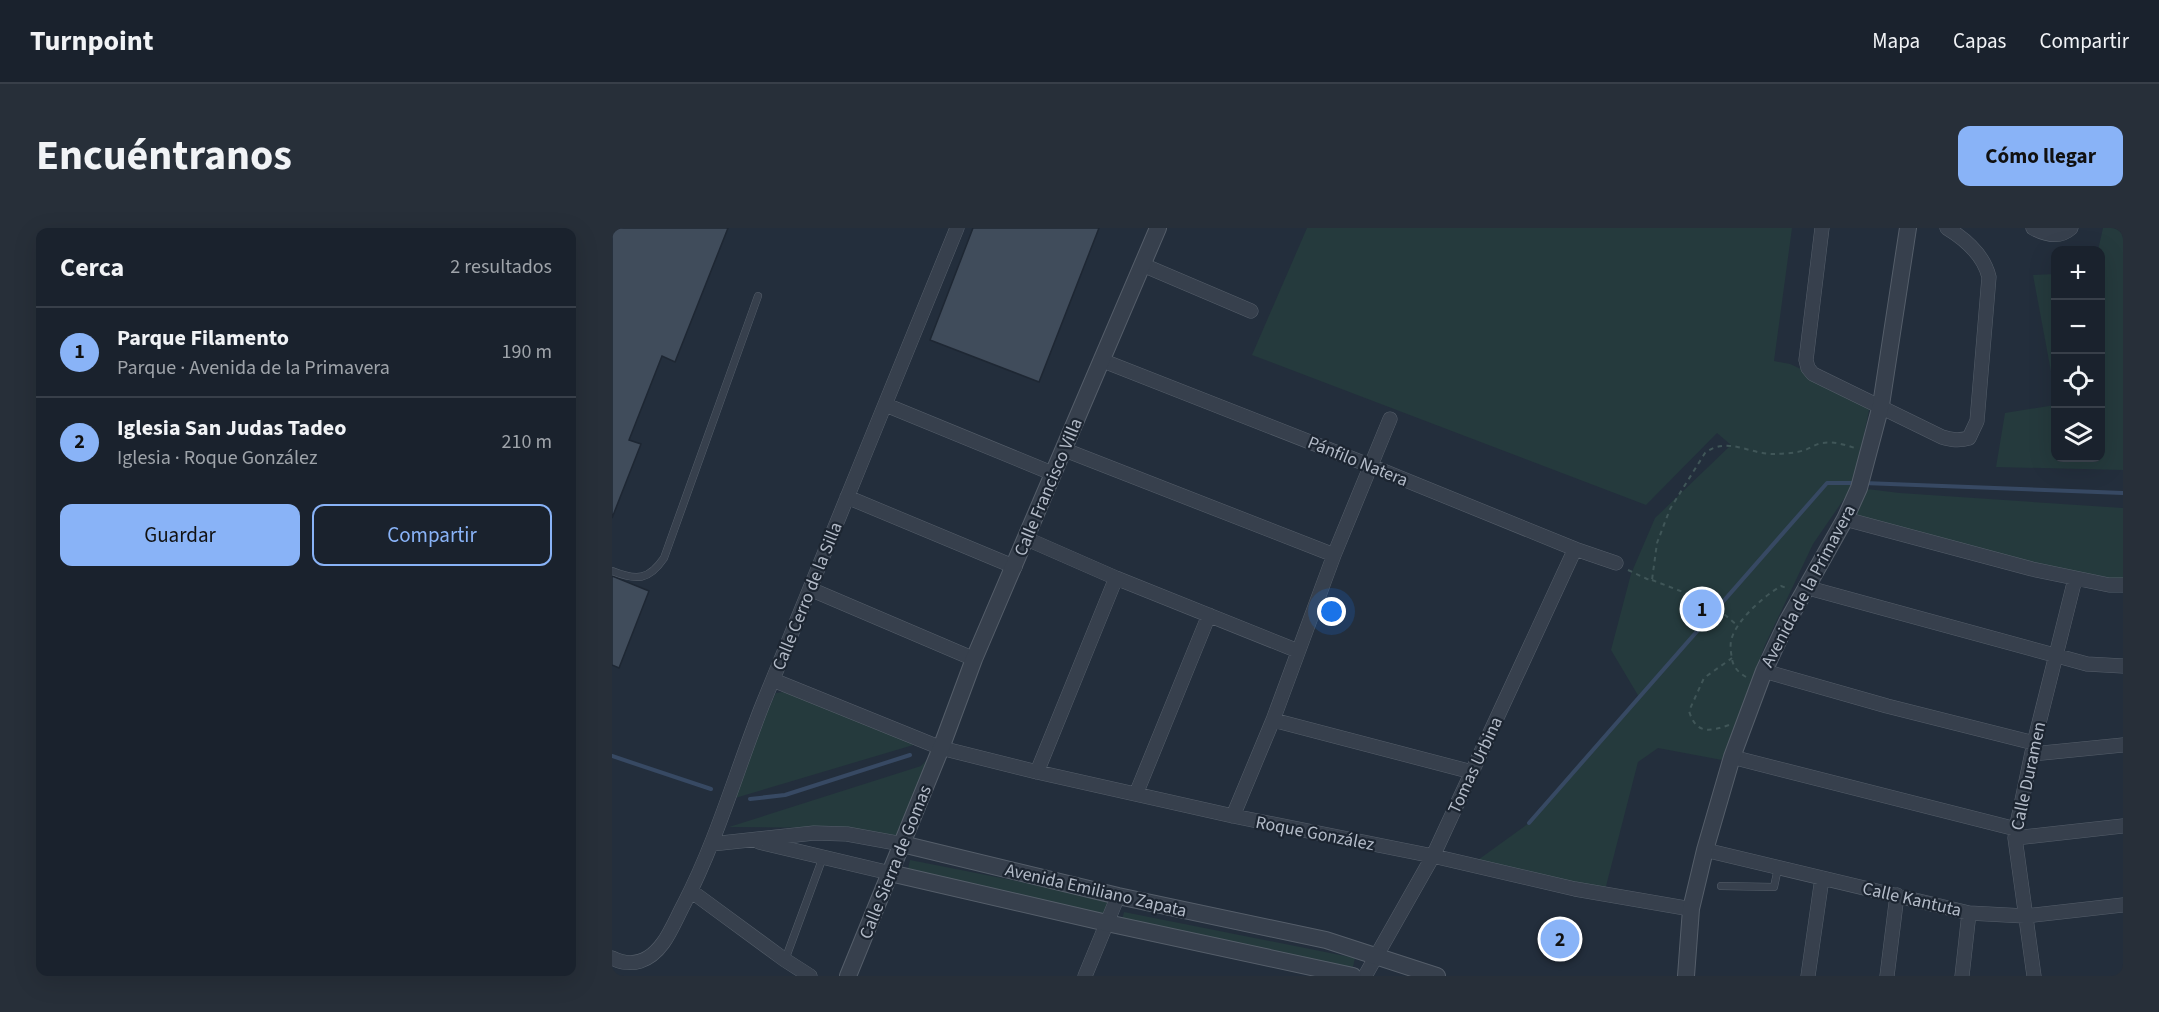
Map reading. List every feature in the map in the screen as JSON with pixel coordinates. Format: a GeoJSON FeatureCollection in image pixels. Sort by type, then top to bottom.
{"type":"FeatureCollection","features":[{"type":"Feature","properties":{"kind":"street","name":"Calle Cerro de la Silla"},"geometry":{"type":"LineString","coordinates":[[612,958],[627,963],[638,963],[648,959],[664,942],[691,891],[712,844],[772,680],[957,228]]}},
{"type":"Feature","properties":{"kind":"street","name":"Calle Francisco Villa"},"geometry":{"type":"LineString","coordinates":[[941,748],[974,659],[1158,228]]}},
{"type":"Feature","properties":{"kind":"street"},"geometry":{"type":"LineString","coordinates":[[1822,228],[1806,360],[1808,368],[1824,380],[1953,440],[1969,438],[1974,431],[1990,287],[1987,268],[1968,244],[1947,228]]}},
{"type":"Feature","properties":{"kind":"street","name":"Avenida de la Primavera"},"geometry":{"type":"LineString","coordinates":[[1686,976],[1691,909],[1705,850],[1732,757],[1761,677],[1803,591],[1845,519],[1859,488],[1881,405],[1908,228]]}},
{"type":"Feature","properties":{"kind":"street"},"geometry":{"type":"LineString","coordinates":[[2033,228],[2053,235],[2068,231]]}},
{"type":"Feature","properties":{"kind":"street"},"geometry":{"type":"LineString","coordinates":[[1143,265],[1251,311]]}},
{"type":"Feature","properties":{"kind":"street","name":"Pánfilo Natera"},"geometry":{"type":"LineString","coordinates":[[1101,360],[1575,549],[1616,563]]}},
{"type":"Feature","properties":{"kind":"street"},"geometry":{"type":"LineString","coordinates":[[886,405],[1054,474]]}},
{"type":"Feature","properties":{"kind":"street"},"geometry":{"type":"LineString","coordinates":[[1233,816],[1273,720],[1334,555],[1390,419]]}},
{"type":"Feature","properties":{"kind":"street"},"geometry":{"type":"LineString","coordinates":[[1065,450],[1334,555]]}},
{"type":"Feature","properties":{"kind":"street"},"geometry":{"type":"LineString","coordinates":[[847,497],[1015,567]]}},
{"type":"Feature","properties":{"kind":"street"},"geometry":{"type":"LineString","coordinates":[[1845,519],[2075,579],[2123,585]]}},
{"type":"Feature","properties":{"kind":"street"},"geometry":{"type":"LineString","coordinates":[[1027,539],[1116,578],[1298,651]]}},
{"type":"Feature","properties":{"kind":"street","name":"Tomas Urbina"},"geometry":{"type":"LineString","coordinates":[[1365,976],[1433,856],[1575,549]]}},
{"type":"Feature","properties":{"kind":"street"},"geometry":{"type":"LineString","coordinates":[[1037,772],[1116,578]]}},
{"type":"Feature","properties":{"kind":"street","name":"Calle Duramen"},"geometry":{"type":"LineString","coordinates":[[2034,976],[2016,834],[2033,749],[2075,579]]}},
{"type":"Feature","properties":{"kind":"street"},"geometry":{"type":"LineString","coordinates":[[810,589],[974,659]]}},
{"type":"Feature","properties":{"kind":"street"},"geometry":{"type":"LineString","coordinates":[[1803,591],[2088,664],[2123,666]]}},
{"type":"Feature","properties":{"kind":"street"},"geometry":{"type":"LineString","coordinates":[[1136,795],[1209,615]]}},
{"type":"Feature","properties":{"kind":"street"},"geometry":{"type":"LineString","coordinates":[[1761,677],[1887,706],[2033,749],[2123,745]]}},
{"type":"Feature","properties":{"kind":"street","name":"Roque González"},"geometry":{"type":"LineString","coordinates":[[772,680],[941,748],[1037,772],[1233,816],[1433,856],[1575,889],[1691,909]]}},
{"type":"Feature","properties":{"kind":"street"},"geometry":{"type":"LineString","coordinates":[[1273,720],[1472,772]]}},
{"type":"Feature","properties":{"kind":"street","name":"Calle Sierra de Gomas"},"geometry":{"type":"LineString","coordinates":[[848,976],[941,748]]}},
{"type":"Feature","properties":{"kind":"street"},"geometry":{"type":"LineString","coordinates":[[1732,757],[2016,834],[2123,826]]}},
{"type":"Feature","properties":{"kind":"street","name":"Avenida Emiliano Zapata"},"geometry":{"type":"LineString","coordinates":[[712,844],[814,833],[847,834],[902,844],[1118,896],[1326,940],[1437,976]]}},
{"type":"Feature","properties":{"kind":"street","name":"Avenida Emiliano Zapata"},"geometry":{"type":"LineString","coordinates":[[751,840],[1107,923],[1353,976]]}},
{"type":"Feature","properties":{"kind":"street","name":"Calle Kantuta"},"geometry":{"type":"LineString","coordinates":[[1705,850],[1969,913],[2025,916],[2123,905]]}},
{"type":"Feature","properties":{"kind":"street"},"geometry":{"type":"LineString","coordinates":[[1808,976],[1822,878]]}},
{"type":"Feature","properties":{"kind":"street"},"geometry":{"type":"LineString","coordinates":[[691,891],[810,976]]}},
{"type":"Feature","properties":{"kind":"street"},"geometry":{"type":"LineString","coordinates":[[1887,976],[1897,895]]}},
{"type":"Feature","properties":{"kind":"street"},"geometry":{"type":"LineString","coordinates":[[1084,976],[1118,896]]}},
{"type":"Feature","properties":{"kind":"street"},"geometry":{"type":"LineString","coordinates":[[1962,976],[1969,913]]}},
{"type":"Feature","properties":{"kind":"lane"},"geometry":{"type":"LineString","coordinates":[[612,571],[632,578],[646,576],[657,569],[664,558],[758,296]]}},
{"type":"Feature","properties":{"kind":"lane"},"geometry":{"type":"LineString","coordinates":[[785,960],[823,857]]}},
{"type":"Feature","properties":{"kind":"lane"},"geometry":{"type":"LineString","coordinates":[[1720,886],[1774,887],[1778,868]]}},
{"type":"Feature","properties":{"kind":"path"},"geometry":{"type":"LineString","coordinates":[[1652,580],[1657,543],[1670,509],[1705,453],[1713,447],[1731,445],[1761,454],[1775,454],[1804,451],[1821,442],[1842,444],[1869,453]]}},
{"type":"Feature","properties":{"kind":"path"},"geometry":{"type":"LineString","coordinates":[[1616,563],[1647,579],[1711,603],[1738,626]]}},
{"type":"Feature","properties":{"kind":"path"},"geometry":{"type":"LineString","coordinates":[[1761,677],[1741,675],[1733,665],[1731,640],[1738,626],[1770,592],[1781,586],[1803,591]]}},
{"type":"Feature","properties":{"kind":"path"},"geometry":{"type":"LineString","coordinates":[[1732,658],[1704,678],[1689,711],[1692,723],[1701,729],[1712,730],[1731,724],[1745,723]]}},
{"type":"Feature","properties":{"kind":"green space"},"geometry":{"type":"Polygon","coordinates":[[[1307,228],[1792,228],[1774,361],[1790,364],[1871,401],[1855,478],[1846,496],[1813,544],[1765,645],[1722,760],[1658,748],[1638,762],[1604,894],[1471,865],[1529,823],[1639,697],[1611,650],[1631,574],[1655,518],[1731,445],[1717,433],[1646,505],[1252,355],[1307,228]]]}},
{"type":"Feature","properties":{"kind":"green space"},"geometry":{"type":"Polygon","coordinates":[[[2103,228],[2123,228],[2123,470],[1996,467],[2005,413],[2051,406],[2051,462],[2105,462],[2105,246],[2099,246],[2103,228]]]}},
{"type":"Feature","properties":{"kind":"green space"},"geometry":{"type":"Polygon","coordinates":[[[2051,274],[2051,372],[2033,275],[2051,274]]]}},
{"type":"Feature","properties":{"kind":"green space"},"geometry":{"type":"Polygon","coordinates":[[[1859,488],[1900,493],[2123,508],[2123,585],[1845,519],[1859,488]]]}},
{"type":"Feature","properties":{"kind":"green space"},"geometry":{"type":"Polygon","coordinates":[[[783,692],[905,728],[920,743],[725,801],[776,693],[783,692]]]}},
{"type":"Feature","properties":{"kind":"green space"},"geometry":{"type":"Polygon","coordinates":[[[936,750],[903,836],[830,828],[729,827],[921,766],[936,750]]]}},
{"type":"Feature","properties":{"kind":"green space"},"geometry":{"type":"Polygon","coordinates":[[[910,860],[1113,900],[1104,924],[905,881],[910,860]]]}},
{"type":"Feature","properties":{"kind":"green space"},"geometry":{"type":"Polygon","coordinates":[[[1124,912],[1355,958],[1351,976],[1120,928],[1124,912]]]}},
{"type":"Feature","properties":{"kind":"building"},"geometry":{"type":"Polygon","coordinates":[[[612,228],[728,228],[675,362],[662,356],[629,440],[641,444],[612,518],[612,228]]]}},
{"type":"Feature","properties":{"kind":"building"},"geometry":{"type":"Polygon","coordinates":[[[973,228],[1099,228],[1039,382],[930,340],[973,228]]]}},
{"type":"Feature","properties":{"kind":"building"},"geometry":{"type":"Polygon","coordinates":[[[612,576],[649,591],[619,668],[612,665],[612,576]]]}},
{"type":"Feature","properties":{"kind":"waterway"},"geometry":{"type":"LineString","coordinates":[[1529,823],[1827,483],[1857,483]]}},
{"type":"Feature","properties":{"kind":"waterway"},"geometry":{"type":"LineString","coordinates":[[1864,483],[2123,493]]}},
{"type":"Feature","properties":{"kind":"waterway"},"geometry":{"type":"LineString","coordinates":[[750,799],[785,795],[910,755]]}},
{"type":"Feature","properties":{"kind":"waterway"},"geometry":{"type":"LineString","coordinates":[[612,756],[711,789]]}},
{"type":"Feature","properties":{"kind":"place","name":"Parque Filamento"},"geometry":{"type":"Point","coordinates":[1702,609]}},
{"type":"Feature","properties":{"kind":"place","name":"Iglesia San Judas Tadeo"},"geometry":{"type":"Point","coordinates":[1560,939]}}]}
